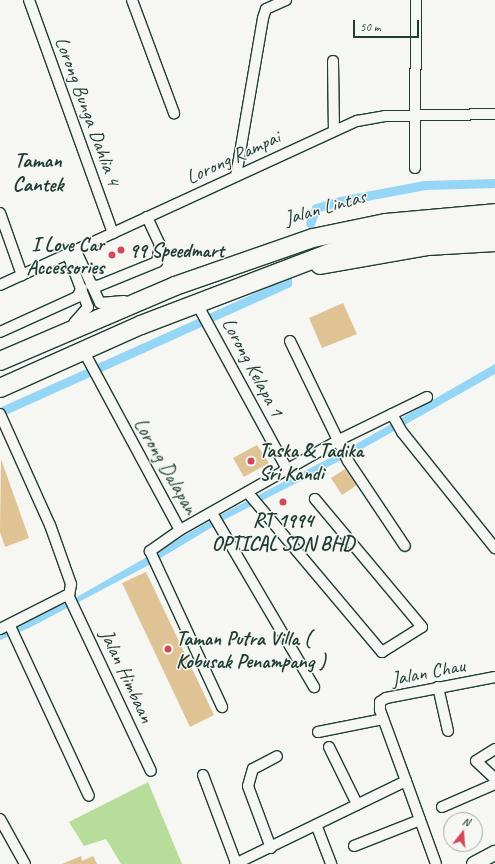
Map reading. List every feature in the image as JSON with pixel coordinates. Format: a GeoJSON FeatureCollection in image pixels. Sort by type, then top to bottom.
{"type":"FeatureCollection","features":[{"type":"Feature","properties":{"kind":"highway","name":"Jalan Lintas"},"geometry":{"type":"LineString","coordinates":[[0,361],[18,355],[154,294],[176,286],[233,259],[394,211],[495,202]]}},
{"type":"Feature","properties":{"kind":"highway","name":"Jalan Lintas"},"geometry":{"type":"LineString","coordinates":[[306,237],[364,226],[450,215],[495,213]]}},
{"type":"Feature","properties":{"kind":"highway"},"geometry":{"type":"LineString","coordinates":[[0,388],[86,356],[277,272],[350,245],[385,237],[495,227]]}},
{"type":"Feature","properties":{"kind":"highway"},"geometry":{"type":"LineString","coordinates":[[277,272],[428,246],[495,242]]}},
{"type":"Feature","properties":{"kind":"main road"},"geometry":{"type":"LineString","coordinates":[[474,864],[495,853]]}},
{"type":"Feature","properties":{"kind":"street","name":"Lorong Bunga Dahlia 4"},"geometry":{"type":"LineString","coordinates":[[29,0],[113,233]]}},
{"type":"Feature","properties":{"kind":"street"},"geometry":{"type":"LineString","coordinates":[[132,0],[174,113]]}},
{"type":"Feature","properties":{"kind":"street"},"geometry":{"type":"LineString","coordinates":[[236,176],[263,18],[266,9],[286,0]]}},
{"type":"Feature","properties":{"kind":"street"},"geometry":{"type":"LineString","coordinates":[[415,168],[416,0]]}},
{"type":"Feature","properties":{"kind":"street"},"geometry":{"type":"LineString","coordinates":[[333,62],[334,129]]}},
{"type":"Feature","properties":{"kind":"street","name":"Lorong Rampai"},"geometry":{"type":"LineString","coordinates":[[0,285],[72,253],[334,129],[370,117],[495,114]]}},
{"type":"Feature","properties":{"kind":"street"},"geometry":{"type":"LineString","coordinates":[[0,213],[22,275]]}},
{"type":"Feature","properties":{"kind":"street"},"geometry":{"type":"LineString","coordinates":[[0,332],[78,297],[87,287],[98,286],[157,262],[160,245],[148,217]]}},
{"type":"Feature","properties":{"kind":"street"},"geometry":{"type":"LineString","coordinates":[[72,253],[87,287],[105,304],[154,294]]}},
{"type":"Feature","properties":{"kind":"street"},"geometry":{"type":"LineString","coordinates":[[18,355],[81,318],[88,307],[87,287]]}},
{"type":"Feature","properties":{"kind":"street","name":"Lorong Kelapa 1"},"geometry":{"type":"LineString","coordinates":[[200,307],[287,469]]}},
{"type":"Feature","properties":{"kind":"street"},"geometry":{"type":"LineString","coordinates":[[290,341],[348,461],[405,546]]}},
{"type":"Feature","properties":{"kind":"street","name":"Lorong Dalapan"},"geometry":{"type":"LineString","coordinates":[[86,356],[99,384],[180,530],[212,513],[220,531],[314,687]]}},
{"type":"Feature","properties":{"kind":"street"},"geometry":{"type":"LineString","coordinates":[[212,513],[250,494],[287,469],[339,440],[394,417],[426,397]]}},
{"type":"Feature","properties":{"kind":"street"},"geometry":{"type":"LineString","coordinates":[[0,414],[50,525],[71,584],[69,595],[5,628],[20,645],[89,796]]}},
{"type":"Feature","properties":{"kind":"street"},"geometry":{"type":"LineString","coordinates":[[394,417],[402,432],[495,548]]}},
{"type":"Feature","properties":{"kind":"street"},"geometry":{"type":"LineString","coordinates":[[250,494],[382,652],[422,627],[315,499]]}},
{"type":"Feature","properties":{"kind":"street"},"geometry":{"type":"LineString","coordinates":[[180,530],[150,551],[159,574],[222,707]]}},
{"type":"Feature","properties":{"kind":"street","name":"Jalan Himbaan"},"geometry":{"type":"LineString","coordinates":[[69,595],[151,771]]}},
{"type":"Feature","properties":{"kind":"street","name":"Jalan Chau"},"geometry":{"type":"LineString","coordinates":[[436,864],[383,719],[380,702],[386,698],[495,677]]}},
{"type":"Feature","properties":{"kind":"street"},"geometry":{"type":"LineString","coordinates":[[438,687],[448,731]]}},
{"type":"Feature","properties":{"kind":"street"},"geometry":{"type":"LineString","coordinates":[[318,732],[383,719]]}},
{"type":"Feature","properties":{"kind":"street"},"geometry":{"type":"LineString","coordinates":[[329,747],[357,804]]}},
{"type":"Feature","properties":{"kind":"street"},"geometry":{"type":"LineString","coordinates":[[495,749],[476,762],[495,779]]}},
{"type":"Feature","properties":{"kind":"street"},"geometry":{"type":"LineString","coordinates":[[271,848],[248,786],[253,770],[277,756]]}},
{"type":"Feature","properties":{"kind":"street"},"geometry":{"type":"LineString","coordinates":[[203,775],[236,864],[317,827],[357,804],[406,781]]}},
{"type":"Feature","properties":{"kind":"street"},"geometry":{"type":"LineString","coordinates":[[442,807],[495,784]]}},
{"type":"Feature","properties":{"kind":"street"},"geometry":{"type":"LineString","coordinates":[[0,819],[25,864]]}},
{"type":"Feature","properties":{"kind":"street"},"geometry":{"type":"LineString","coordinates":[[354,846],[420,820]]}},
{"type":"Feature","properties":{"kind":"street"},"geometry":{"type":"LineString","coordinates":[[317,827],[331,864]]}},
{"type":"Feature","properties":{"kind":"green space"},"geometry":{"type":"Polygon","coordinates":[[[148,782],[182,864],[121,864],[106,839],[84,846],[69,822],[148,782]]]}},
{"type":"Feature","properties":{"kind":"water"},"geometry":{"type":"Polygon","coordinates":[[[495,364],[495,374],[355,453],[224,520],[149,565],[29,628],[0,640],[0,632],[70,601],[220,515],[351,447],[495,364]]]}},
{"type":"Feature","properties":{"kind":"building"},"geometry":{"type":"Polygon","coordinates":[[[343,303],[357,334],[322,348],[309,318],[343,303]]]}},
{"type":"Feature","properties":{"kind":"building","name":"Taska & Tadika Sri Kandi"},"geometry":{"type":"Polygon","coordinates":[[[257,445],[269,463],[244,477],[233,458],[257,445]]]}},
{"type":"Feature","properties":{"kind":"building"},"geometry":{"type":"Polygon","coordinates":[[[1,459],[29,538],[5,547],[0,532],[1,459]]]}},
{"type":"Feature","properties":{"kind":"building"},"geometry":{"type":"Polygon","coordinates":[[[345,469],[357,485],[342,495],[331,478],[345,469]]]}},
{"type":"Feature","properties":{"kind":"building","name":"Taman Putra Villa ( Kobusak Penampang )"},"geometry":{"type":"Polygon","coordinates":[[[146,572],[214,715],[190,727],[122,583],[146,572]]]}},
{"type":"Feature","properties":{"kind":"building"},"geometry":{"type":"Polygon","coordinates":[[[81,856],[82,861],[93,856],[97,864],[62,864],[81,856]]]}},
{"type":"Feature","properties":{"kind":"waterway"},"geometry":{"type":"LineString","coordinates":[[310,223],[316,208],[340,201],[425,185],[495,183]]}},
{"type":"Feature","properties":{"kind":"waterway"},"geometry":{"type":"LineString","coordinates":[[0,412],[287,283],[287,278]]}},
{"type":"Feature","properties":{"kind":"place","name":"99 Speedmart"},"geometry":{"type":"Point","coordinates":[121,250]}},
{"type":"Feature","properties":{"kind":"place","name":"I Love Car Accessories"},"geometry":{"type":"Point","coordinates":[112,255]}},
{"type":"Feature","properties":{"kind":"place","name":"Taska & Tadika Sri Kandi"},"geometry":{"type":"Point","coordinates":[251,461]}},
{"type":"Feature","properties":{"kind":"place","name":"RT 1994 OPTICAL SDN BHD"},"geometry":{"type":"Point","coordinates":[283,502]}},
{"type":"Feature","properties":{"kind":"place","name":"Taman Putra Villa ( Kobusak Penampang )"},"geometry":{"type":"Point","coordinates":[168,649]}},
{"type":"Feature","properties":{"kind":"district","name":"Taman Cantek"},"geometry":{"type":"Point","coordinates":[38,172]}}]}
